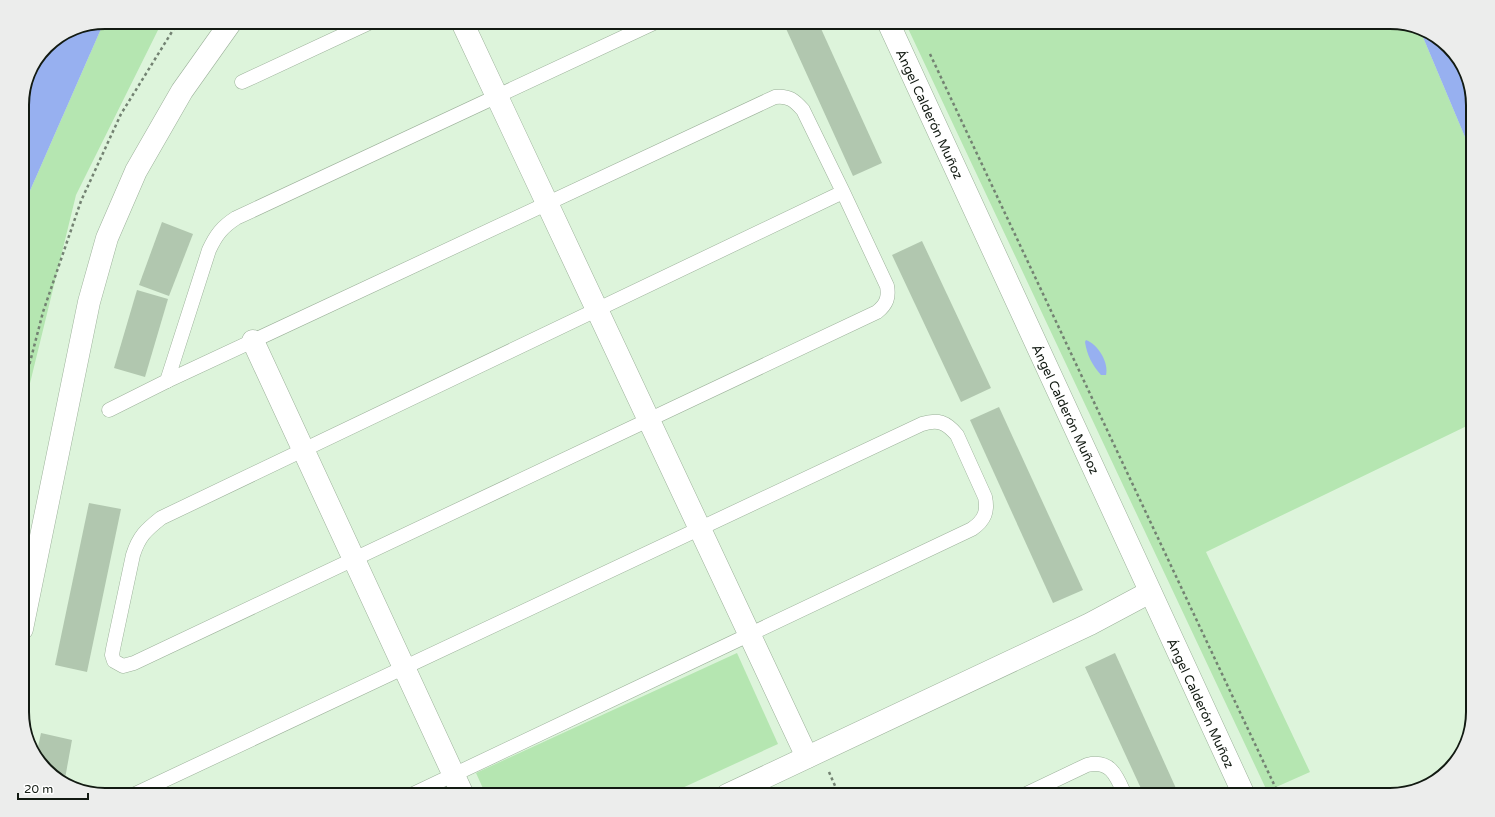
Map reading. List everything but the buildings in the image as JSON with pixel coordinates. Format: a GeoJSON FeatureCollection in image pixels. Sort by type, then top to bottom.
{"type":"FeatureCollection","features":[{"type":"Feature","properties":{"kind":"street"},"geometry":{"type":"LineString","coordinates":[[29,595],[89,302],[107,238],[136,171],[178,97],[226,29]]}},
{"type":"Feature","properties":{"kind":"street"},"geometry":{"type":"LineString","coordinates":[[465,29],[807,757]]}},
{"type":"Feature","properties":{"kind":"street","name":"Ángel Calderón Muñoz"},"geometry":{"type":"LineString","coordinates":[[891,29],[1241,788]]}},
{"type":"Feature","properties":{"kind":"street"},"geometry":{"type":"LineString","coordinates":[[253,342],[460,788]]}},
{"type":"Feature","properties":{"kind":"street"},"geometry":{"type":"LineString","coordinates":[[742,788],[1090,624],[1150,592]]}},
{"type":"Feature","properties":{"kind":"lane"},"geometry":{"type":"LineString","coordinates":[[242,82],[356,29]]}},
{"type":"Feature","properties":{"kind":"lane"},"geometry":{"type":"LineString","coordinates":[[168,381],[209,250],[215,238],[224,226],[236,218],[641,29]]}},
{"type":"Feature","properties":{"kind":"lane"},"geometry":{"type":"LineString","coordinates":[[109,410],[547,203],[776,97],[782,96],[797,102],[803,110],[844,192],[887,286],[887,301],[877,312],[134,663],[123,666],[114,661],[112,655],[133,555],[137,541],[147,529],[161,518],[844,192]]}},
{"type":"Feature","properties":{"kind":"lane"},"geometry":{"type":"LineString","coordinates":[[148,788],[922,424],[933,421],[942,423],[951,428],[956,435],[985,497],[987,505],[985,514],[980,523],[972,529],[427,788]]}},
{"type":"Feature","properties":{"kind":"lane"},"geometry":{"type":"LineString","coordinates":[[1039,788],[1087,765],[1095,763],[1112,769],[1122,788]]}},
{"type":"Feature","properties":{"kind":"path"},"geometry":{"type":"LineString","coordinates":[[29,366],[43,312],[81,201],[121,114],[174,29]]}},
{"type":"Feature","properties":{"kind":"path"},"geometry":{"type":"LineString","coordinates":[[928,49],[1276,788]]}},
{"type":"Feature","properties":{"kind":"green space"},"geometry":{"type":"Polygon","coordinates":[[[101,29],[159,29],[76,195],[29,387],[29,193],[101,29]]]}},
{"type":"Feature","properties":{"kind":"green space"},"geometry":{"type":"Polygon","coordinates":[[[908,29],[1390,29],[1405,30],[1423,36],[1466,139],[1466,426],[1206,552],[1310,772],[1274,788],[1266,788],[908,29]]]}},
{"type":"Feature","properties":{"kind":"green space"},"geometry":{"type":"Polygon","coordinates":[[[737,653],[778,744],[682,788],[483,788],[476,773],[737,653]]]}},
{"type":"Feature","properties":{"kind":"water"},"geometry":{"type":"Polygon","coordinates":[[[101,29],[29,193],[29,100],[30,90],[35,76],[39,67],[51,51],[67,39],[90,30],[101,29]]]}},
{"type":"Feature","properties":{"kind":"water"},"geometry":{"type":"Polygon","coordinates":[[[1423,36],[1440,48],[1458,71],[1465,90],[1466,139],[1423,36]]]}},
{"type":"Feature","properties":{"kind":"water"},"geometry":{"type":"Polygon","coordinates":[[[1086,340],[1095,345],[1102,354],[1106,365],[1106,375],[1101,375],[1093,364],[1087,351],[1086,340]]]}}]}
